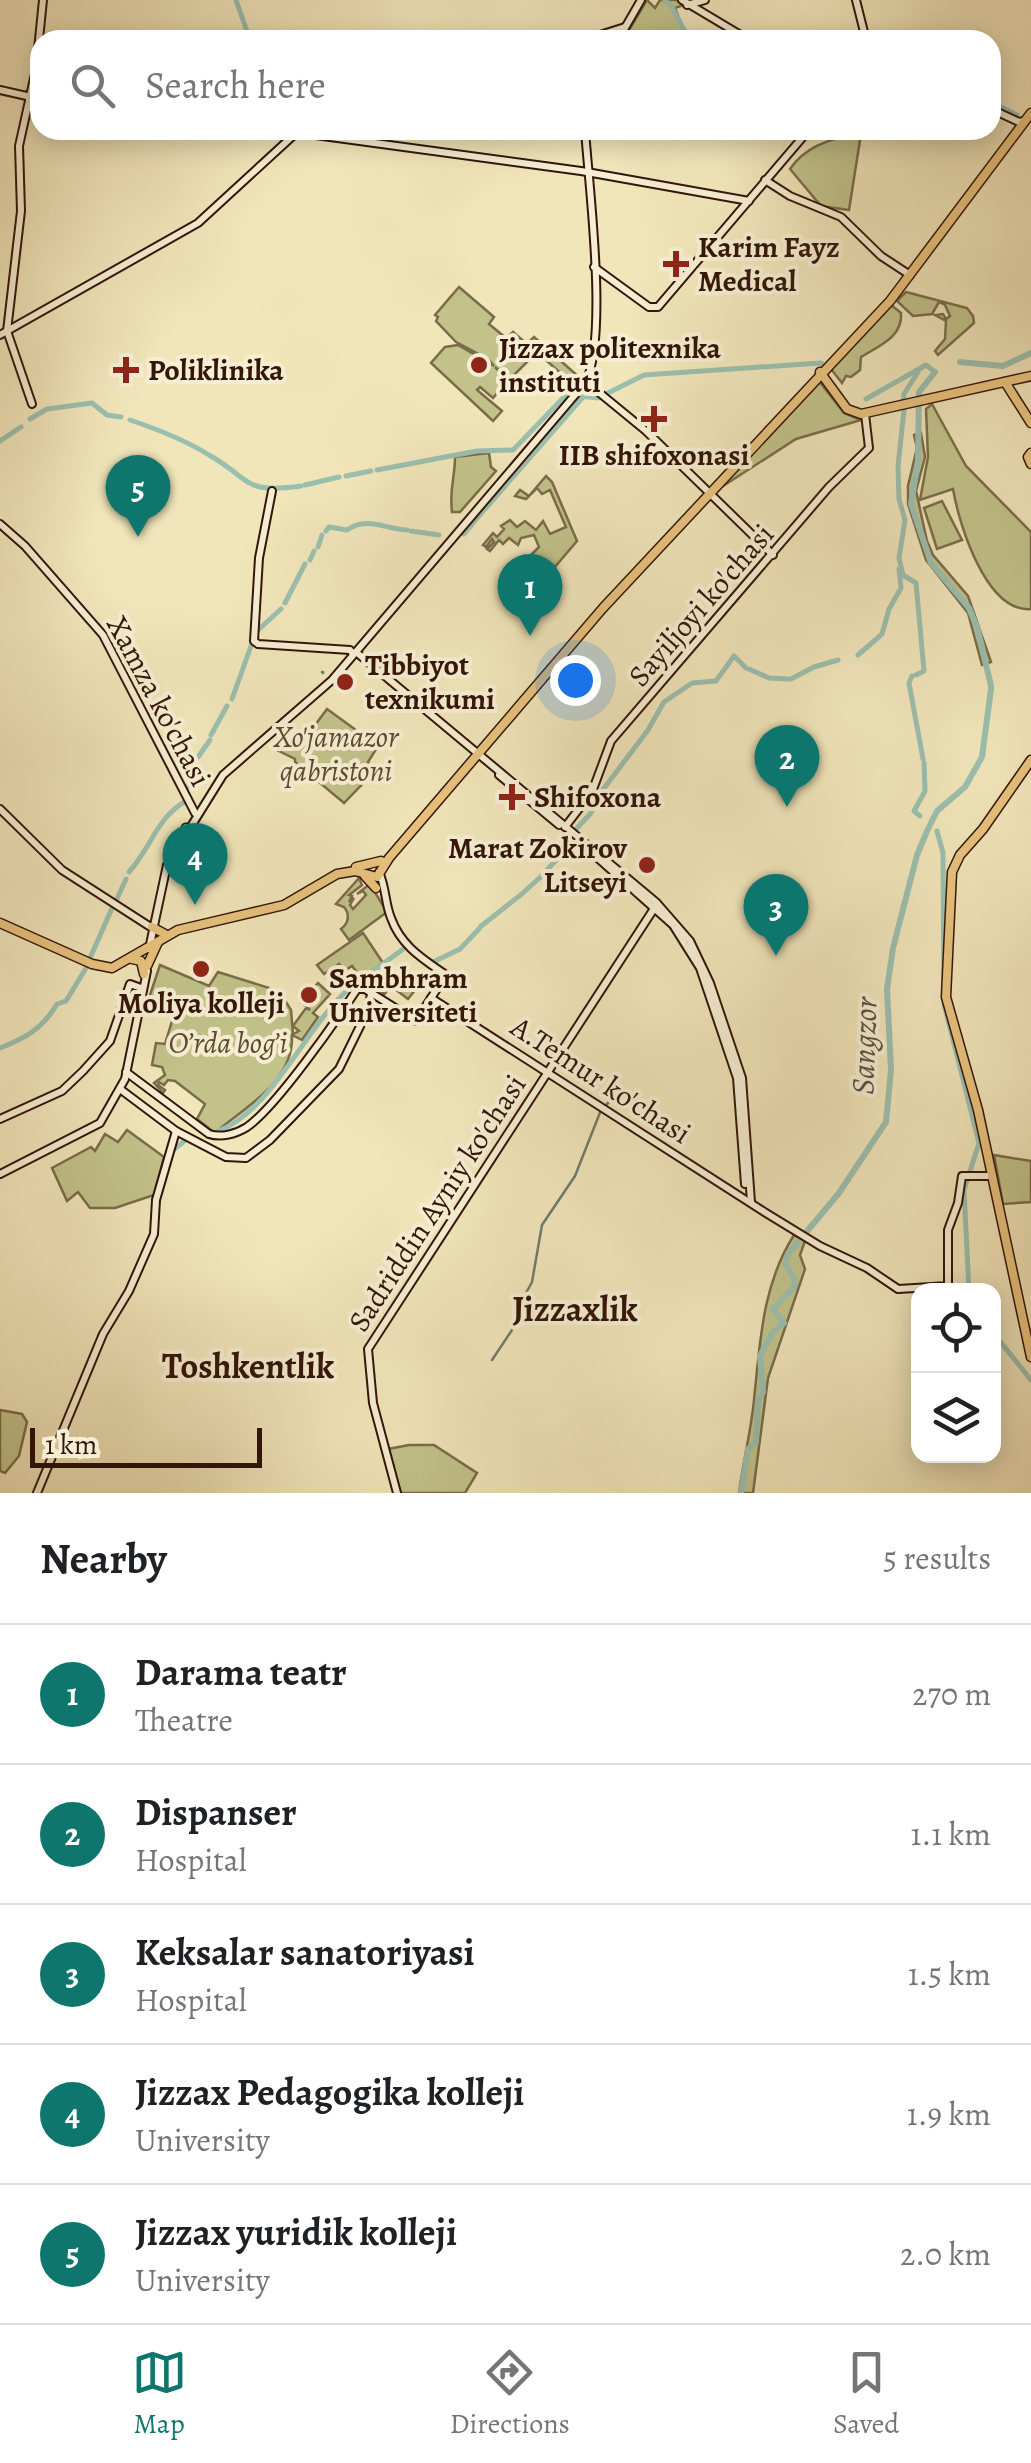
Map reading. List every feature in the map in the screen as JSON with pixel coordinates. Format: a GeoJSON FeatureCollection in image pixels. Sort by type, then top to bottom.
{"type":"FeatureCollection","features":[{"type":"Feature","properties":{"kind":"main road"},"geometry":{"type":"LineString","coordinates":[[38,30],[42,0]]}},
{"type":"Feature","properties":{"kind":"main road"},"geometry":{"type":"LineString","coordinates":[[624,30],[643,0]]}},
{"type":"Feature","properties":{"kind":"main road"},"geometry":{"type":"LineString","coordinates":[[626,30],[643,0]]}},
{"type":"Feature","properties":{"kind":"main road"},"geometry":{"type":"LineString","coordinates":[[684,2],[705,0]]}},
{"type":"Feature","properties":{"kind":"main road"},"geometry":{"type":"LineString","coordinates":[[856,0],[864,30]]}},
{"type":"Feature","properties":{"kind":"main road"},"geometry":{"type":"LineString","coordinates":[[684,2],[730,30]]}},
{"type":"Feature","properties":{"kind":"main road"},"geometry":{"type":"LineString","coordinates":[[614,30],[626,26]]}},
{"type":"Feature","properties":{"kind":"main road"},"geometry":{"type":"LineString","coordinates":[[0,90],[30,97],[18,146],[21,211],[4,333],[32,404]]}},
{"type":"Feature","properties":{"kind":"main road"},"geometry":{"type":"LineString","coordinates":[[0,922],[103,965],[117,962],[186,927],[285,901],[330,872],[373,870],[635,570],[822,373],[908,275],[1022,121]]}},
{"type":"Feature","properties":{"kind":"main road"},"geometry":{"type":"LineString","coordinates":[[4,333],[198,223],[292,140]]}},
{"type":"Feature","properties":{"kind":"main road"},"geometry":{"type":"LineString","coordinates":[[349,140],[586,172],[748,201]]}},
{"type":"Feature","properties":{"kind":"main road"},"geometry":{"type":"LineString","coordinates":[[188,828],[220,774],[329,682],[585,382],[591,351],[595,267],[584,140]]}},
{"type":"Feature","properties":{"kind":"main road"},"geometry":{"type":"LineString","coordinates":[[595,267],[649,307],[658,306],[797,140]]}},
{"type":"Feature","properties":{"kind":"main road"},"geometry":{"type":"LineString","coordinates":[[766,179],[844,219],[881,256],[908,275]]}},
{"type":"Feature","properties":{"kind":"main road"},"geometry":{"type":"LineString","coordinates":[[822,373],[844,410],[865,416],[988,384],[1031,377]]}},
{"type":"Feature","properties":{"kind":"main road"},"geometry":{"type":"LineString","coordinates":[[988,384],[1031,377]]}},
{"type":"Feature","properties":{"kind":"main road"},"geometry":{"type":"LineString","coordinates":[[585,382],[709,493],[772,556]]}},
{"type":"Feature","properties":{"kind":"main road"},"geometry":{"type":"LineString","coordinates":[[1006,382],[1031,423]]}},
{"type":"Feature","properties":{"kind":"main road","name":"Sayiljoyi ko'chasi"},"geometry":{"type":"LineString","coordinates":[[565,827],[592,792],[609,745],[829,488],[869,448],[865,416]]}},
{"type":"Feature","properties":{"kind":"main road"},"geometry":{"type":"LineString","coordinates":[[272,491],[259,558],[255,641],[352,653],[666,912],[700,958],[742,1078],[748,1202]]}},
{"type":"Feature","properties":{"kind":"main road","name":"Xamza ko'chasi"},"geometry":{"type":"LineString","coordinates":[[0,524],[25,546],[103,634],[195,814]]}},
{"type":"Feature","properties":{"kind":"main road"},"geometry":{"type":"LineString","coordinates":[[0,1174],[94,1129],[120,1090],[127,1071],[151,926],[167,865],[223,774],[282,719]]}},
{"type":"Feature","properties":{"kind":"main road"},"geometry":{"type":"LineString","coordinates":[[1031,760],[954,867],[949,997],[1031,1356]]}},
{"type":"Feature","properties":{"kind":"main road"},"geometry":{"type":"LineString","coordinates":[[0,809],[62,870],[151,926],[162,937]]}},
{"type":"Feature","properties":{"kind":"main road"},"geometry":{"type":"LineString","coordinates":[[565,827],[656,907],[696,960],[736,1074],[748,1202]]}},
{"type":"Feature","properties":{"kind":"main road"},"geometry":{"type":"LineString","coordinates":[[127,1071],[213,1136],[226,1135],[247,1127],[272,1100],[357,989],[416,1021],[446,974],[408,948],[376,888],[373,870]]}},
{"type":"Feature","properties":{"kind":"main road"},"geometry":{"type":"LineString","coordinates":[[373,870],[389,913]]}},
{"type":"Feature","properties":{"kind":"main road","name":"Sadriddin Ayniy ko'chasi"},"geometry":{"type":"LineString","coordinates":[[397,1493],[373,1403],[368,1349],[656,907]]}},
{"type":"Feature","properties":{"kind":"main road"},"geometry":{"type":"LineString","coordinates":[[0,922],[99,966],[112,968],[138,959],[145,974]]}},
{"type":"Feature","properties":{"kind":"main road"},"geometry":{"type":"LineString","coordinates":[[127,1071],[141,988],[162,937]]}},
{"type":"Feature","properties":{"kind":"main road"},"geometry":{"type":"LineString","coordinates":[[124,963],[147,946]]}},
{"type":"Feature","properties":{"kind":"main road"},"geometry":{"type":"LineString","coordinates":[[0,1119],[65,1090],[110,1042],[130,984],[141,988]]}},
{"type":"Feature","properties":{"kind":"main road"},"geometry":{"type":"LineString","coordinates":[[120,1090],[176,1130],[226,1157],[246,1158],[270,1140],[339,1069],[368,1010],[371,994]]}},
{"type":"Feature","properties":{"kind":"main road","name":"A.Temur ko'chasi"},"geometry":{"type":"LineString","coordinates":[[431,998],[748,1202],[898,1288],[946,1287],[948,1230],[962,1176],[991,1176]]}},
{"type":"Feature","properties":{"kind":"main road"},"geometry":{"type":"LineString","coordinates":[[37,1493],[98,1345],[129,1291],[154,1234],[156,1200],[176,1130]]}},
{"type":"Feature","properties":{"kind":"green space"},"geometry":{"type":"Polygon","coordinates":[[[647,0],[655,8],[660,0],[676,0],[684,5],[675,8],[684,30],[629,30],[647,0]]]}},
{"type":"Feature","properties":{"kind":"green space"},"geometry":{"type":"Polygon","coordinates":[[[860,140],[849,210],[821,206],[790,169],[821,144],[860,140]]]}},
{"type":"Feature","properties":{"kind":"green space","name":"Jizzax politexnika instituti"},"geometry":{"type":"Polygon","coordinates":[[[459,287],[494,317],[489,324],[506,338],[513,332],[527,344],[534,337],[580,378],[567,379],[537,352],[510,379],[495,367],[508,380],[493,398],[480,387],[477,390],[502,411],[493,421],[431,363],[445,347],[458,345],[494,366],[456,342],[436,321],[435,315],[459,287]]]}},
{"type":"Feature","properties":{"kind":"green space"},"geometry":{"type":"Polygon","coordinates":[[[906,292],[967,308],[974,323],[938,355],[935,351],[945,339],[946,321],[935,315],[943,314],[946,319],[950,316],[945,305],[939,302],[932,314],[913,316],[897,301],[906,292]]]}},
{"type":"Feature","properties":{"kind":"green space"},"geometry":{"type":"Polygon","coordinates":[[[890,304],[901,313],[894,335],[861,357],[860,370],[846,376],[842,383],[831,369],[890,304]]]}},
{"type":"Feature","properties":{"kind":"green space"},"geometry":{"type":"Polygon","coordinates":[[[818,380],[844,413],[861,420],[796,439],[720,488],[818,380]]]}},
{"type":"Feature","properties":{"kind":"green space"},"geometry":{"type":"Polygon","coordinates":[[[932,404],[966,466],[1031,532],[1031,609],[1015,606],[988,582],[968,543],[953,489],[920,500],[928,457],[926,409],[932,404]]]}},
{"type":"Feature","properties":{"kind":"green space"},"geometry":{"type":"Polygon","coordinates":[[[921,433],[925,457],[916,491],[927,541],[933,555],[968,596],[991,662],[982,665],[968,613],[926,560],[908,504],[917,448],[914,435],[921,433]]]}},
{"type":"Feature","properties":{"kind":"green space"},"geometry":{"type":"Polygon","coordinates":[[[489,453],[491,467],[496,471],[460,512],[452,512],[455,457],[489,453]]]}},
{"type":"Feature","properties":{"kind":"green space"},"geometry":{"type":"Polygon","coordinates":[[[546,476],[577,541],[554,568],[540,557],[532,566],[526,560],[539,547],[534,535],[521,538],[518,545],[509,538],[503,544],[499,540],[490,551],[487,549],[494,542],[492,539],[486,547],[483,545],[493,533],[497,537],[504,529],[501,526],[510,520],[517,527],[525,521],[536,530],[543,521],[550,534],[566,527],[550,490],[542,494],[537,488],[529,496],[546,476]]]}},
{"type":"Feature","properties":{"kind":"green space"},"geometry":{"type":"Polygon","coordinates":[[[520,490],[529,496],[526,499],[515,496],[520,490]]]}},
{"type":"Feature","properties":{"kind":"green space"},"geometry":{"type":"Polygon","coordinates":[[[942,501],[962,540],[937,549],[924,508],[942,501]]]}},
{"type":"Feature","properties":{"kind":"green space","name":"Xo'jamazor qabristoni"},"geometry":{"type":"Polygon","coordinates":[[[327,709],[378,746],[368,762],[374,772],[344,803],[295,759],[279,751],[298,736],[304,740],[327,709]]]}},
{"type":"Feature","properties":{"kind":"green space"},"geometry":{"type":"Polygon","coordinates":[[[359,878],[362,885],[349,895],[349,902],[354,898],[350,905],[353,909],[366,895],[363,891],[357,894],[370,884],[387,912],[349,940],[341,929],[347,913],[336,904],[359,878]]]}},
{"type":"Feature","properties":{"kind":"green space"},"geometry":{"type":"Polygon","coordinates":[[[363,933],[383,963],[379,968],[384,965],[416,989],[408,999],[391,986],[383,996],[373,985],[369,990],[360,977],[355,980],[355,974],[359,975],[352,966],[344,971],[339,964],[324,974],[317,965],[363,933]]]}},
{"type":"Feature","properties":{"kind":"green space","name":"O’rda bog’i"},"geometry":{"type":"Polygon","coordinates":[[[160,965],[209,986],[218,972],[279,991],[291,1010],[293,1034],[299,1031],[293,1026],[306,1008],[310,1010],[301,1002],[318,983],[330,994],[313,1013],[318,1017],[302,1040],[292,1035],[290,1052],[276,1080],[215,1133],[197,1119],[205,1104],[175,1081],[168,1080],[164,1085],[159,1082],[163,1093],[154,1083],[165,1075],[162,1067],[152,1065],[156,1043],[165,1044],[176,1008],[149,998],[160,965]]]}},
{"type":"Feature","properties":{"kind":"green space"},"geometry":{"type":"Polygon","coordinates":[[[127,1130],[164,1157],[154,1195],[115,1208],[90,1208],[78,1192],[67,1201],[52,1168],[91,1147],[95,1151],[105,1134],[118,1142],[127,1130]]]}},
{"type":"Feature","properties":{"kind":"green space"},"geometry":{"type":"Polygon","coordinates":[[[994,1155],[1031,1161],[1031,1202],[1003,1204],[994,1155]]]}},
{"type":"Feature","properties":{"kind":"green space"},"geometry":{"type":"Polygon","coordinates":[[[794,1235],[805,1241],[800,1255],[805,1269],[768,1378],[753,1493],[739,1493],[764,1315],[775,1274],[794,1235]]]}},
{"type":"Feature","properties":{"kind":"green space"},"geometry":{"type":"Polygon","coordinates":[[[0,1410],[22,1414],[27,1422],[19,1456],[5,1473],[0,1471],[0,1410]]]}},
{"type":"Feature","properties":{"kind":"green space"},"geometry":{"type":"Polygon","coordinates":[[[434,1445],[477,1473],[465,1493],[401,1493],[388,1449],[434,1445]]]}},
{"type":"Feature","properties":{"kind":"waterway"},"geometry":{"type":"LineString","coordinates":[[236,0],[246,30]]}},
{"type":"Feature","properties":{"kind":"waterway"},"geometry":{"type":"LineString","coordinates":[[665,0],[673,8]]}},
{"type":"Feature","properties":{"kind":"waterway"},"geometry":{"type":"LineString","coordinates":[[674,11],[684,30]]}},
{"type":"Feature","properties":{"kind":"waterway"},"geometry":{"type":"LineString","coordinates":[[1001,107],[1017,115]]}},
{"type":"Feature","properties":{"kind":"waterway","name":"Sangzor"},"geometry":{"type":"LineString","coordinates":[[960,362],[1003,366],[1031,353]]}},
{"type":"Feature","properties":{"kind":"waterway"},"geometry":{"type":"LineString","coordinates":[[604,395],[644,375],[821,363],[829,369]]}},
{"type":"Feature","properties":{"kind":"waterway"},"geometry":{"type":"LineString","coordinates":[[866,399],[926,365],[935,372]]}},
{"type":"Feature","properties":{"kind":"waterway"},"geometry":{"type":"LineString","coordinates":[[903,403],[904,394],[918,372]]}},
{"type":"Feature","properties":{"kind":"waterway","name":"Sangzor"},"geometry":{"type":"LineString","coordinates":[[935,372],[919,392],[918,461],[911,504],[931,563],[969,608],[991,686]]}},
{"type":"Feature","properties":{"kind":"waterway"},"geometry":{"type":"LineString","coordinates":[[377,470],[477,451],[513,450],[569,392]]}},
{"type":"Feature","properties":{"kind":"waterway"},"geometry":{"type":"LineString","coordinates":[[579,396],[598,398]]}},
{"type":"Feature","properties":{"kind":"waterway"},"geometry":{"type":"LineString","coordinates":[[486,508],[583,397]]}},
{"type":"Feature","properties":{"kind":"waterway"},"geometry":{"type":"LineString","coordinates":[[30,419],[47,409],[92,403],[107,415],[121,417]]}},
{"type":"Feature","properties":{"kind":"waterway"},"geometry":{"type":"LineString","coordinates":[[904,410],[898,466],[899,499],[905,520],[899,558],[903,575],[916,583],[924,671],[916,675]]}},
{"type":"Feature","properties":{"kind":"waterway"},"geometry":{"type":"LineString","coordinates":[[130,420],[190,444],[249,483],[268,488],[301,486]]}},
{"type":"Feature","properties":{"kind":"waterway"},"geometry":{"type":"LineString","coordinates":[[0,441],[21,427]]}},
{"type":"Feature","properties":{"kind":"waterway"},"geometry":{"type":"LineString","coordinates":[[346,476],[371,471]]}},
{"type":"Feature","properties":{"kind":"waterway"},"geometry":{"type":"LineString","coordinates":[[305,485],[339,477]]}},
{"type":"Feature","properties":{"kind":"waterway"},"geometry":{"type":"LineString","coordinates":[[464,534],[484,510]]}},
{"type":"Feature","properties":{"kind":"waterway"},"geometry":{"type":"LineString","coordinates":[[326,531],[329,527],[347,530],[362,524],[407,530]]}},
{"type":"Feature","properties":{"kind":"waterway"},"geometry":{"type":"LineString","coordinates":[[411,531],[439,535]]}},
{"type":"Feature","properties":{"kind":"waterway"},"geometry":{"type":"LineString","coordinates":[[318,547],[322,535]]}},
{"type":"Feature","properties":{"kind":"waterway"},"geometry":{"type":"LineString","coordinates":[[310,560],[314,551]]}},
{"type":"Feature","properties":{"kind":"waterway"},"geometry":{"type":"LineString","coordinates":[[285,603],[305,564]]}},
{"type":"Feature","properties":{"kind":"waterway"},"geometry":{"type":"LineString","coordinates":[[858,655],[882,634],[889,609],[901,588],[899,569]]}},
{"type":"Feature","properties":{"kind":"waterway"},"geometry":{"type":"LineString","coordinates":[[232,699],[256,632],[281,609]]}},
{"type":"Feature","properties":{"kind":"waterway"},"geometry":{"type":"LineString","coordinates":[[577,828],[664,702],[692,683],[716,681],[734,656],[746,668]]}},
{"type":"Feature","properties":{"kind":"waterway"},"geometry":{"type":"LineString","coordinates":[[814,667],[838,660]]}},
{"type":"Feature","properties":{"kind":"waterway"},"geometry":{"type":"LineString","coordinates":[[791,679],[812,668]]}},
{"type":"Feature","properties":{"kind":"waterway"},"geometry":{"type":"LineString","coordinates":[[749,669],[769,678],[789,679]]}},
{"type":"Feature","properties":{"kind":"waterway"},"geometry":{"type":"LineString","coordinates":[[912,676],[909,683],[923,759]]}},
{"type":"Feature","properties":{"kind":"waterway","name":"Sangzor"},"geometry":{"type":"LineString","coordinates":[[741,1493],[748,1449],[756,1442],[758,1400],[763,1392],[760,1356],[773,1332],[784,1323],[773,1309],[794,1287],[795,1280],[785,1263],[788,1254],[839,1193],[886,1122],[891,1070],[887,989],[893,948],[927,831],[937,811],[965,787],[982,757],[991,689]]}},
{"type":"Feature","properties":{"kind":"waterway"},"geometry":{"type":"LineString","coordinates":[[211,735],[227,706]]}},
{"type":"Feature","properties":{"kind":"waterway"},"geometry":{"type":"LineString","coordinates":[[198,757],[210,740]]}},
{"type":"Feature","properties":{"kind":"waterway"},"geometry":{"type":"LineString","coordinates":[[920,816],[914,811],[925,791],[924,763]]}},
{"type":"Feature","properties":{"kind":"waterway"},"geometry":{"type":"LineString","coordinates":[[129,872],[168,815],[186,801],[184,793],[196,770]]}},
{"type":"Feature","properties":{"kind":"waterway"},"geometry":{"type":"LineString","coordinates":[[937,831],[943,853],[944,1004],[979,1143],[964,1190],[969,1283]]}},
{"type":"Feature","properties":{"kind":"waterway"},"geometry":{"type":"LineString","coordinates":[[561,855],[568,839]]}},
{"type":"Feature","properties":{"kind":"waterway"},"geometry":{"type":"LineString","coordinates":[[546,871],[559,857]]}},
{"type":"Feature","properties":{"kind":"waterway"},"geometry":{"type":"LineString","coordinates":[[525,891],[545,873]]}},
{"type":"Feature","properties":{"kind":"waterway"},"geometry":{"type":"LineString","coordinates":[[116,901],[126,879]]}},
{"type":"Feature","properties":{"kind":"waterway"},"geometry":{"type":"LineString","coordinates":[[480,927],[523,893]]}},
{"type":"Feature","properties":{"kind":"waterway"},"geometry":{"type":"LineString","coordinates":[[90,958],[113,906]]}},
{"type":"Feature","properties":{"kind":"waterway"},"geometry":{"type":"LineString","coordinates":[[460,949],[479,929]]}},
{"type":"Feature","properties":{"kind":"waterway"},"geometry":{"type":"LineString","coordinates":[[365,977],[406,947]]}},
{"type":"Feature","properties":{"kind":"waterway"},"geometry":{"type":"LineString","coordinates":[[429,961],[458,950]]}},
{"type":"Feature","properties":{"kind":"waterway"},"geometry":{"type":"LineString","coordinates":[[0,1048],[40,1026],[57,1004],[66,1001],[86,968]]}},
{"type":"Feature","properties":{"kind":"waterway"},"geometry":{"type":"LineString","coordinates":[[216,1132],[258,1103],[326,1013],[363,978]]}},
{"type":"Feature","properties":{"kind":"waterway"},"geometry":{"type":"LineString","coordinates":[[492,1360],[512,1330],[532,1282],[542,1225],[575,1176],[601,1110],[620,1091]]}},
{"type":"Feature","properties":{"kind":"waterway"},"geometry":{"type":"LineString","coordinates":[[172,1151],[188,1138]]}},
{"type":"Feature","properties":{"kind":"waterway"},"geometry":{"type":"LineString","coordinates":[[1001,1343],[1031,1380]]}},
{"type":"Feature","properties":{"kind":"place","name":"Karim Fayz Medical"},"geometry":{"type":"Point","coordinates":[676,264]}},
{"type":"Feature","properties":{"kind":"place","name":"Jizzax politexnika instituti"},"geometry":{"type":"Point","coordinates":[479,365]}},
{"type":"Feature","properties":{"kind":"place","name":"Poliklinika"},"geometry":{"type":"Point","coordinates":[126,370]}},
{"type":"Feature","properties":{"kind":"place","name":"IIB shifoxonasi"},"geometry":{"type":"Point","coordinates":[654,419]}},
{"type":"Feature","properties":{"kind":"place","name":"Jizzax yuridik kolleji"},"geometry":{"type":"Point","coordinates":[138,537]}},
{"type":"Feature","properties":{"kind":"place","name":"Darama teatr"},"geometry":{"type":"Point","coordinates":[530,636]}},
{"type":"Feature","properties":{"kind":"place","name":"Tibbiyot texnikumi"},"geometry":{"type":"Point","coordinates":[345,682]}},
{"type":"Feature","properties":{"kind":"place","name":"Shifoxona"},"geometry":{"type":"Point","coordinates":[512,797]}},
{"type":"Feature","properties":{"kind":"place","name":"Dispanser"},"geometry":{"type":"Point","coordinates":[787,807]}},
{"type":"Feature","properties":{"kind":"place","name":"Marat Zokirov Litseyi"},"geometry":{"type":"Point","coordinates":[647,865]}},
{"type":"Feature","properties":{"kind":"place","name":"Jizzax Pedagogika kolleji"},"geometry":{"type":"Point","coordinates":[195,905]}},
{"type":"Feature","properties":{"kind":"place","name":"Keksalar sanatoriyasi"},"geometry":{"type":"Point","coordinates":[776,956]}},
{"type":"Feature","properties":{"kind":"place","name":"Moliya kolleji"},"geometry":{"type":"Point","coordinates":[201,969]}},
{"type":"Feature","properties":{"kind":"place","name":"Sambhram Universiteti"},"geometry":{"type":"Point","coordinates":[309,995]}},
{"type":"Feature","properties":{"kind":"district","name":"Jizzaxlik"},"geometry":{"type":"Point","coordinates":[575,1309]}},
{"type":"Feature","properties":{"kind":"district","name":"Toshkentlik"},"geometry":{"type":"Point","coordinates":[248,1366]}}]}
